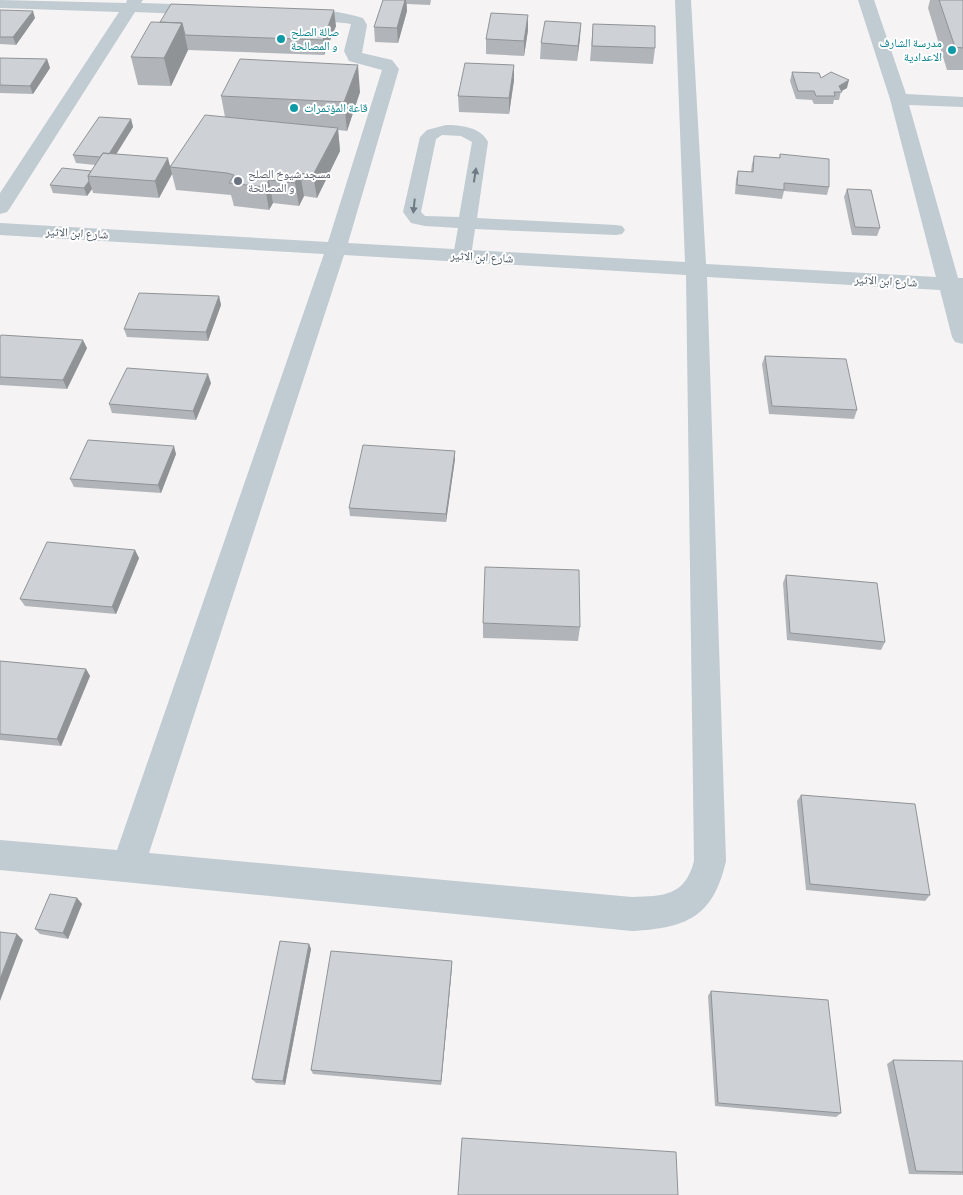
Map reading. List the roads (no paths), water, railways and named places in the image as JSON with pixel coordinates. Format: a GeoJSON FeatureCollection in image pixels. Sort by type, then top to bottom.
{"type":"FeatureCollection","features":[{"type":"Feature","properties":{"kind":"street"},"geometry":{"type":"LineString","coordinates":[[0,855],[632,914],[662,912],[688,902],[702,887],[710,860],[696,270],[683,0]]}},
{"type":"Feature","properties":{"kind":"street"},"geometry":{"type":"LineString","coordinates":[[866,0],[899,99],[956,285],[963,337]]}},
{"type":"Feature","properties":{"kind":"street"},"geometry":{"type":"LineString","coordinates":[[0,3],[133,3],[220,10]]}},
{"type":"Feature","properties":{"kind":"street"},"geometry":{"type":"LineString","coordinates":[[0,208],[133,3]]}},
{"type":"Feature","properties":{"kind":"street"},"geometry":{"type":"LineString","coordinates":[[128,867],[336,249],[391,69],[386,64],[355,57],[352,51],[359,25],[351,17],[280,13]]}},
{"type":"Feature","properties":{"kind":"street"},"geometry":{"type":"LineString","coordinates":[[899,99],[963,102]]}},
{"type":"Feature","properties":{"kind":"street","name":"شارع ابن الاثير"},"geometry":{"type":"LineString","coordinates":[[0,229],[956,285]]}},
{"type":"Feature","properties":{"kind":"lane"},"geometry":{"type":"LineString","coordinates":[[462,256],[467,223],[479,139],[464,132],[438,131],[428,137],[412,212],[418,219],[425,221],[467,223],[616,230]]}},
{"type":"Feature","properties":{"kind":"place","name":"صالة الصلح و المصالحة"},"geometry":{"type":"Point","coordinates":[281,39]}},
{"type":"Feature","properties":{"kind":"place","name":"مدرسة الشارف الاعدادية"},"geometry":{"type":"Point","coordinates":[952,50]}},
{"type":"Feature","properties":{"kind":"place","name":"قاعة المؤتمرات"},"geometry":{"type":"Point","coordinates":[294,108]}},
{"type":"Feature","properties":{"kind":"place","name":"مسجد شيوخ الصلح و المصالحة"},"geometry":{"type":"Point","coordinates":[238,181]}}]}
